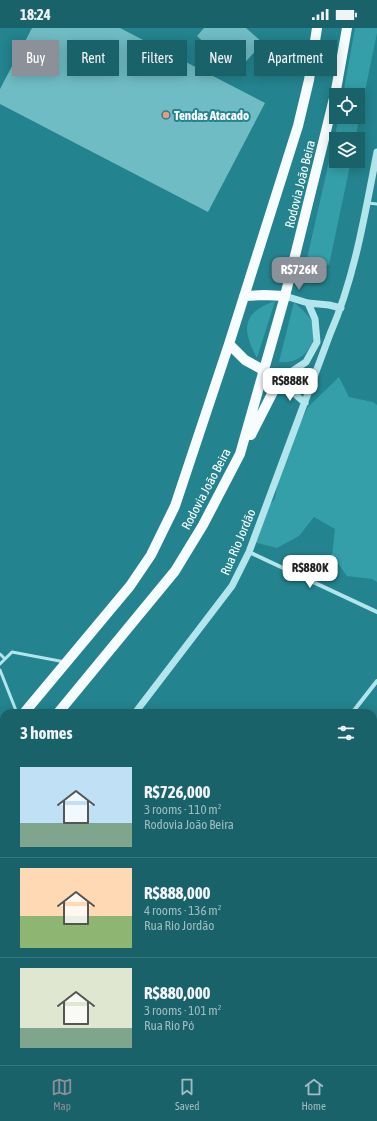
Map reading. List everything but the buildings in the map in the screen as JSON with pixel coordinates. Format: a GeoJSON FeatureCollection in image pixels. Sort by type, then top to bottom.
{"type":"FeatureCollection","features":[{"type":"Feature","properties":{"kind":"main road","name":"Rodovia João Beira"},"geometry":{"type":"LineString","coordinates":[[27,709],[130,586],[151,555],[175,506],[229,344],[298,126],[309,80],[317,28]]}},
{"type":"Feature","properties":{"kind":"main road","name":"Rodovia João Beira"},"geometry":{"type":"LineString","coordinates":[[61,709],[175,571],[203,525],[240,454],[285,296],[336,90],[347,28]]}},
{"type":"Feature","properties":{"kind":"main road"},"geometry":{"type":"LineString","coordinates":[[244,296],[285,296]]}},
{"type":"Feature","properties":{"kind":"main road"},"geometry":{"type":"LineString","coordinates":[[229,344],[245,360],[264,371]]}},
{"type":"Feature","properties":{"kind":"main road"},"geometry":{"type":"LineString","coordinates":[[240,454],[279,380]]}},
{"type":"Feature","properties":{"kind":"street","name":"Rua Rio Jordão"},"geometry":{"type":"LineString","coordinates":[[138,709],[232,586],[249,552],[341,308],[368,202],[377,152]]}},
{"type":"Feature","properties":{"kind":"street"},"geometry":{"type":"LineString","coordinates":[[285,296],[308,303],[341,308]]}},
{"type":"Feature","properties":{"kind":"street"},"geometry":{"type":"LineString","coordinates":[[279,380],[306,362],[317,342],[315,320],[308,303]]}},
{"type":"Feature","properties":{"kind":"street"},"geometry":{"type":"LineString","coordinates":[[264,371],[279,380],[305,403]]}},
{"type":"Feature","properties":{"kind":"street"},"geometry":{"type":"LineString","coordinates":[[249,552],[377,612]]}},
{"type":"Feature","properties":{"kind":"street"},"geometry":{"type":"LineString","coordinates":[[355,709],[377,681]]}},
{"type":"Feature","properties":{"kind":"lane"},"geometry":{"type":"LineString","coordinates":[[368,202],[377,204]]}},
{"type":"Feature","properties":{"kind":"lane"},"geometry":{"type":"LineString","coordinates":[[0,664],[12,652],[67,662]]}},
{"type":"Feature","properties":{"kind":"lane"},"geometry":{"type":"LineString","coordinates":[[0,654],[5,659]]}},
{"type":"Feature","properties":{"kind":"lane"},"geometry":{"type":"LineString","coordinates":[[0,670],[15,709]]}},
{"type":"Feature","properties":{"kind":"green space"},"geometry":{"type":"Polygon","coordinates":[[[355,28],[377,28],[365,91],[365,88],[344,88],[355,28]]]}},
{"type":"Feature","properties":{"kind":"green space"},"geometry":{"type":"Polygon","coordinates":[[[337,124],[358,124],[356,132],[336,132],[337,124]]]}},
{"type":"Feature","properties":{"kind":"green space"},"geometry":{"type":"Polygon","coordinates":[[[329,161],[329,168],[350,168],[329,265],[306,263],[329,161]]]}},
{"type":"Feature","properties":{"kind":"green space"},"geometry":{"type":"Polygon","coordinates":[[[275,301],[257,358],[252,348],[247,331],[250,317],[256,311],[275,301]]]}},
{"type":"Feature","properties":{"kind":"green space"},"geometry":{"type":"Polygon","coordinates":[[[294,302],[306,313],[313,323],[314,337],[310,347],[300,358],[287,362],[279,362],[294,302]]]}},
{"type":"Feature","properties":{"kind":"green space"},"geometry":{"type":"Polygon","coordinates":[[[339,377],[349,397],[373,402],[377,405],[377,582],[372,579],[347,576],[332,555],[335,529],[314,517],[299,536],[277,548],[253,542],[260,518],[275,498],[284,450],[308,407],[339,377]]]}},
{"type":"Feature","properties":{"kind":"place","name":"Tendas Atacado"},"geometry":{"type":"Point","coordinates":[166,115]}}]}
